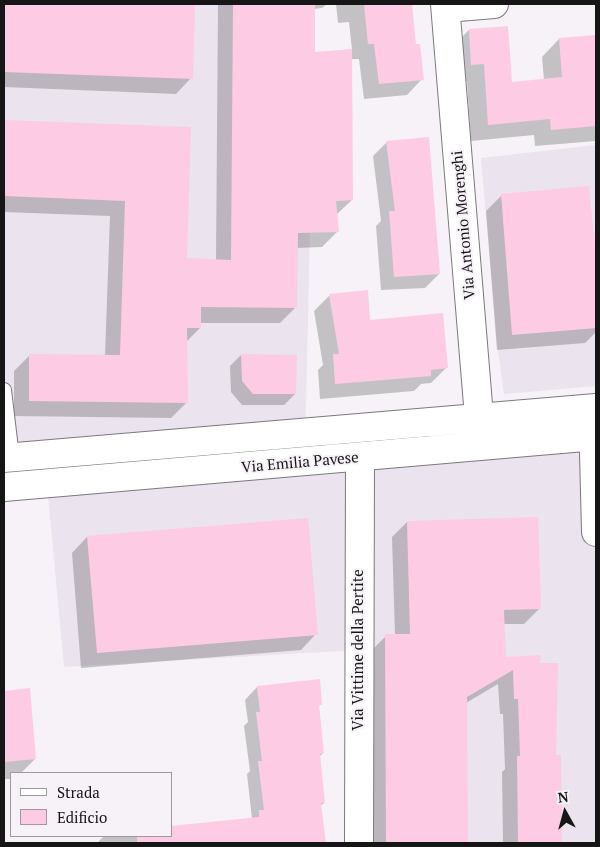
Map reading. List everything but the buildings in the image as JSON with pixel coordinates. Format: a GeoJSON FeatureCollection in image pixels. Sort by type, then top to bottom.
{"type":"FeatureCollection","features":[{"type":"Feature","properties":{"kind":"main road"},"geometry":{"type":"LineString","coordinates":[[446,6],[494,4]]}},
{"type":"Feature","properties":{"kind":"main road","name":"Via Antonio Morenghi"},"geometry":{"type":"LineString","coordinates":[[446,6],[482,446]]}},
{"type":"Feature","properties":{"kind":"main road"},"geometry":{"type":"LineString","coordinates":[[595,409],[596,532]]}},
{"type":"Feature","properties":{"kind":"main road","name":"Via Emilia Pavese"},"geometry":{"type":"LineString","coordinates":[[18,457],[595,409]]}},
{"type":"Feature","properties":{"kind":"main road","name":"Via Emilia Pavese"},"geometry":{"type":"LineString","coordinates":[[4,487],[360,458],[596,436]]}},
{"type":"Feature","properties":{"kind":"main road","name":"Via Vittime della Pertite"},"geometry":{"type":"LineString","coordinates":[[359,843],[360,458]]}},
{"type":"Feature","properties":{"kind":"lane"},"geometry":{"type":"LineString","coordinates":[[4,390],[18,457],[42,484]]}},
{"type":"Feature","properties":{"kind":"shaded area"},"geometry":{"type":"Polygon","coordinates":[[[4,4],[315,4],[305,450],[596,424],[596,843],[358,843],[357,650],[64,667],[46,473],[4,476],[4,4]]]}},
{"type":"Feature","properties":{"kind":"shaded area"},"geometry":{"type":"Polygon","coordinates":[[[596,145],[596,386],[504,394],[497,343],[481,158],[596,145]]]}}]}
